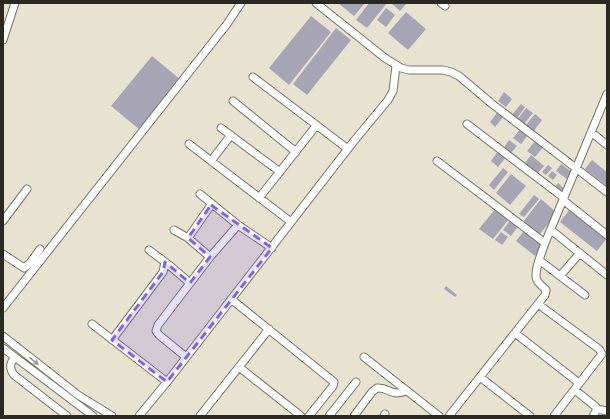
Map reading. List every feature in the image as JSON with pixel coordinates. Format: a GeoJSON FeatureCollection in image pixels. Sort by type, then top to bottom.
{"type":"FeatureCollection","features":[{"type":"Feature","properties":{"kind":"street"},"geometry":{"type":"LineString","coordinates":[[3,40],[15,3]]}},
{"type":"Feature","properties":{"kind":"street"},"geometry":{"type":"LineString","coordinates":[[3,308],[227,24],[241,3]]}},
{"type":"Feature","properties":{"kind":"street"},"geometry":{"type":"LineString","coordinates":[[316,3],[396,66],[409,70],[443,70],[459,76],[492,104],[607,192]]}},
{"type":"Feature","properties":{"kind":"street"},"geometry":{"type":"LineString","coordinates":[[139,416],[388,100],[392,91],[396,66]]}},
{"type":"Feature","properties":{"kind":"street"},"geometry":{"type":"LineString","coordinates":[[253,77],[348,149]]}},
{"type":"Feature","properties":{"kind":"street"},"geometry":{"type":"LineString","coordinates":[[449,416],[538,304],[546,291],[538,282],[536,277],[539,260],[607,95]]}},
{"type":"Feature","properties":{"kind":"street"},"geometry":{"type":"LineString","coordinates":[[233,101],[296,152]]}},
{"type":"Feature","properties":{"kind":"street"},"geometry":{"type":"LineString","coordinates":[[467,124],[607,234]]}},
{"type":"Feature","properties":{"kind":"street"},"geometry":{"type":"LineString","coordinates":[[259,198],[316,126]]}},
{"type":"Feature","properties":{"kind":"street"},"geometry":{"type":"LineString","coordinates":[[221,128],[280,172]]}},
{"type":"Feature","properties":{"kind":"street"},"geometry":{"type":"LineString","coordinates":[[591,132],[607,145]]}},
{"type":"Feature","properties":{"kind":"street"},"geometry":{"type":"LineString","coordinates":[[211,161],[231,135]]}},
{"type":"Feature","properties":{"kind":"street"},"geometry":{"type":"LineString","coordinates":[[189,144],[291,222]]}},
{"type":"Feature","properties":{"kind":"street"},"geometry":{"type":"LineString","coordinates":[[437,161],[545,243]]}},
{"type":"Feature","properties":{"kind":"street"},"geometry":{"type":"LineString","coordinates":[[3,221],[27,189]]}},
{"type":"Feature","properties":{"kind":"street"},"geometry":{"type":"LineString","coordinates":[[200,194],[238,225],[272,248]]}},
{"type":"Feature","properties":{"kind":"street"},"geometry":{"type":"LineString","coordinates":[[188,238],[211,204]]}},
{"type":"Feature","properties":{"kind":"street"},"geometry":{"type":"LineString","coordinates":[[186,356],[159,335],[156,330],[158,325],[190,282],[238,225]]}},
{"type":"Feature","properties":{"kind":"street"},"geometry":{"type":"LineString","coordinates":[[174,230],[188,238],[210,257]]}},
{"type":"Feature","properties":{"kind":"street"},"geometry":{"type":"LineString","coordinates":[[551,230],[607,275]]}},
{"type":"Feature","properties":{"kind":"street"},"geometry":{"type":"LineString","coordinates":[[3,254],[24,268],[30,263],[40,249]]}},
{"type":"Feature","properties":{"kind":"street"},"geometry":{"type":"LineString","coordinates":[[149,250],[190,282]]}},
{"type":"Feature","properties":{"kind":"street"},"geometry":{"type":"LineString","coordinates":[[560,276],[580,253]]}},
{"type":"Feature","properties":{"kind":"street"},"geometry":{"type":"LineString","coordinates":[[539,260],[584,295]]}},
{"type":"Feature","properties":{"kind":"street"},"geometry":{"type":"LineString","coordinates":[[112,340],[163,272],[165,262]]}},
{"type":"Feature","properties":{"kind":"street"},"geometry":{"type":"LineString","coordinates":[[231,299],[334,382],[333,386],[309,416]]}},
{"type":"Feature","properties":{"kind":"street"},"geometry":{"type":"LineString","coordinates":[[538,304],[604,354],[579,383],[554,416]]}},
{"type":"Feature","properties":{"kind":"street"},"geometry":{"type":"LineString","coordinates":[[92,324],[167,382]]}},
{"type":"Feature","properties":{"kind":"street"},"geometry":{"type":"LineString","coordinates":[[200,416],[269,329]]}},
{"type":"Feature","properties":{"kind":"street"},"geometry":{"type":"LineString","coordinates":[[515,333],[579,383]]}},
{"type":"Feature","properties":{"kind":"street"},"geometry":{"type":"LineString","coordinates":[[3,336],[78,395],[112,416]]}},
{"type":"Feature","properties":{"kind":"street"},"geometry":{"type":"LineString","coordinates":[[3,348],[89,415]]}},
{"type":"Feature","properties":{"kind":"street"},"geometry":{"type":"LineString","coordinates":[[364,357],[439,416]]}},
{"type":"Feature","properties":{"kind":"street"},"geometry":{"type":"LineString","coordinates":[[14,358],[10,366],[14,374],[67,416]]}},
{"type":"Feature","properties":{"kind":"street"},"geometry":{"type":"LineString","coordinates":[[239,367],[301,416]]}},
{"type":"Feature","properties":{"kind":"street"},"geometry":{"type":"LineString","coordinates":[[480,377],[530,416]]}},
{"type":"Feature","properties":{"kind":"street"},"geometry":{"type":"LineString","coordinates":[[329,416],[356,382]]}},
{"type":"Feature","properties":{"kind":"street"},"geometry":{"type":"LineString","coordinates":[[354,416],[372,392],[377,388],[394,394],[406,391]]}},
{"type":"Feature","properties":{"kind":"street"},"geometry":{"type":"LineString","coordinates":[[575,390],[594,405],[594,413],[607,411]]}},
{"type":"Feature","properties":{"kind":"highlighted area"},"geometry":{"type":"Polygon","coordinates":[[[211,205],[272,248],[167,382],[112,340],[163,272],[165,262],[190,283],[210,257],[188,238],[211,205]]]}},
{"type":"Feature","properties":{"kind":"building"},"geometry":{"type":"Polygon","coordinates":[[[338,3],[365,3],[354,16],[338,3]]]}},
{"type":"Feature","properties":{"kind":"building"},"geometry":{"type":"Polygon","coordinates":[[[369,3],[387,3],[367,28],[356,20],[369,3]]]}},
{"type":"Feature","properties":{"kind":"building"},"geometry":{"type":"Polygon","coordinates":[[[391,3],[407,3],[400,11],[391,3]]]}},
{"type":"Feature","properties":{"kind":"building"},"geometry":{"type":"Polygon","coordinates":[[[386,8],[395,15],[386,27],[377,20],[386,8]]]}},
{"type":"Feature","properties":{"kind":"building"},"geometry":{"type":"Polygon","coordinates":[[[406,12],[426,29],[408,50],[388,33],[406,12]]]}},
{"type":"Feature","properties":{"kind":"building"},"geometry":{"type":"Polygon","coordinates":[[[311,16],[331,32],[289,85],[269,68],[311,16]]]}},
{"type":"Feature","properties":{"kind":"building"},"geometry":{"type":"Polygon","coordinates":[[[336,28],[351,40],[307,95],[293,84],[336,28]]]}},
{"type":"Feature","properties":{"kind":"building"},"geometry":{"type":"Polygon","coordinates":[[[152,56],[181,80],[140,130],[111,106],[152,56]]]}},
{"type":"Feature","properties":{"kind":"building"},"geometry":{"type":"Polygon","coordinates":[[[504,92],[512,99],[506,107],[498,101],[504,92]]]}},
{"type":"Feature","properties":{"kind":"building"},"geometry":{"type":"Polygon","coordinates":[[[521,104],[525,107],[515,121],[510,117],[521,104]]]}},
{"type":"Feature","properties":{"kind":"building"},"geometry":{"type":"Polygon","coordinates":[[[526,108],[533,113],[523,125],[517,120],[526,108]]]}},
{"type":"Feature","properties":{"kind":"building"},"geometry":{"type":"Polygon","coordinates":[[[499,110],[505,115],[495,127],[490,122],[499,110]]]}},
{"type":"Feature","properties":{"kind":"building"},"geometry":{"type":"Polygon","coordinates":[[[535,114],[542,120],[533,132],[525,126],[535,114]]]}},
{"type":"Feature","properties":{"kind":"building"},"geometry":{"type":"Polygon","coordinates":[[[521,128],[529,134],[521,144],[513,138],[521,128]]]}},
{"type":"Feature","properties":{"kind":"building"},"geometry":{"type":"Polygon","coordinates":[[[509,140],[517,146],[510,154],[503,149],[509,140]]]}},
{"type":"Feature","properties":{"kind":"building"},"geometry":{"type":"Polygon","coordinates":[[[536,140],[544,146],[535,157],[527,151],[536,140]]]}},
{"type":"Feature","properties":{"kind":"building"},"geometry":{"type":"Polygon","coordinates":[[[499,150],[507,156],[498,167],[491,161],[499,150]]]}},
{"type":"Feature","properties":{"kind":"building"},"geometry":{"type":"Polygon","coordinates":[[[531,155],[544,166],[538,173],[525,163],[531,155]]]}},
{"type":"Feature","properties":{"kind":"building"},"geometry":{"type":"Polygon","coordinates":[[[592,160],[607,172],[607,186],[585,169],[592,160]]]}},
{"type":"Feature","properties":{"kind":"building"},"geometry":{"type":"Polygon","coordinates":[[[561,164],[572,172],[567,179],[556,171],[561,164]]]}},
{"type":"Feature","properties":{"kind":"building"},"geometry":{"type":"Polygon","coordinates":[[[548,165],[552,168],[546,175],[542,172],[548,165]]]}},
{"type":"Feature","properties":{"kind":"building"},"geometry":{"type":"Polygon","coordinates":[[[503,168],[508,172],[494,190],[489,185],[503,168]]]}},
{"type":"Feature","properties":{"kind":"building"},"geometry":{"type":"Polygon","coordinates":[[[552,171],[557,175],[553,180],[548,176],[552,171]]]}},
{"type":"Feature","properties":{"kind":"building"},"geometry":{"type":"Polygon","coordinates":[[[511,174],[526,186],[510,205],[496,193],[511,174]]]}},
{"type":"Feature","properties":{"kind":"building"},"geometry":{"type":"Polygon","coordinates":[[[558,183],[566,190],[562,195],[554,188],[558,183]]]}},
{"type":"Feature","properties":{"kind":"building"},"geometry":{"type":"Polygon","coordinates":[[[534,195],[539,199],[524,217],[519,214],[534,195]]]}},
{"type":"Feature","properties":{"kind":"building"},"geometry":{"type":"Polygon","coordinates":[[[541,199],[557,213],[539,235],[523,222],[541,199]]]}},
{"type":"Feature","properties":{"kind":"building"},"geometry":{"type":"Polygon","coordinates":[[[496,208],[509,219],[493,239],[479,229],[496,208]]]}},
{"type":"Feature","properties":{"kind":"building"},"geometry":{"type":"Polygon","coordinates":[[[570,209],[607,238],[597,251],[560,222],[570,209]]]}},
{"type":"Feature","properties":{"kind":"building"},"geometry":{"type":"Polygon","coordinates":[[[511,219],[519,225],[511,236],[503,230],[511,219]]]}},
{"type":"Feature","properties":{"kind":"building"},"geometry":{"type":"Polygon","coordinates":[[[524,231],[543,246],[535,256],[516,241],[524,231]]]}},
{"type":"Feature","properties":{"kind":"building"},"geometry":{"type":"Polygon","coordinates":[[[501,232],[508,237],[502,245],[495,240],[501,232]]]}},
{"type":"Feature","properties":{"kind":"building"},"geometry":{"type":"Polygon","coordinates":[[[446,286],[457,295],[455,297],[444,289],[446,286]]]}}]}
